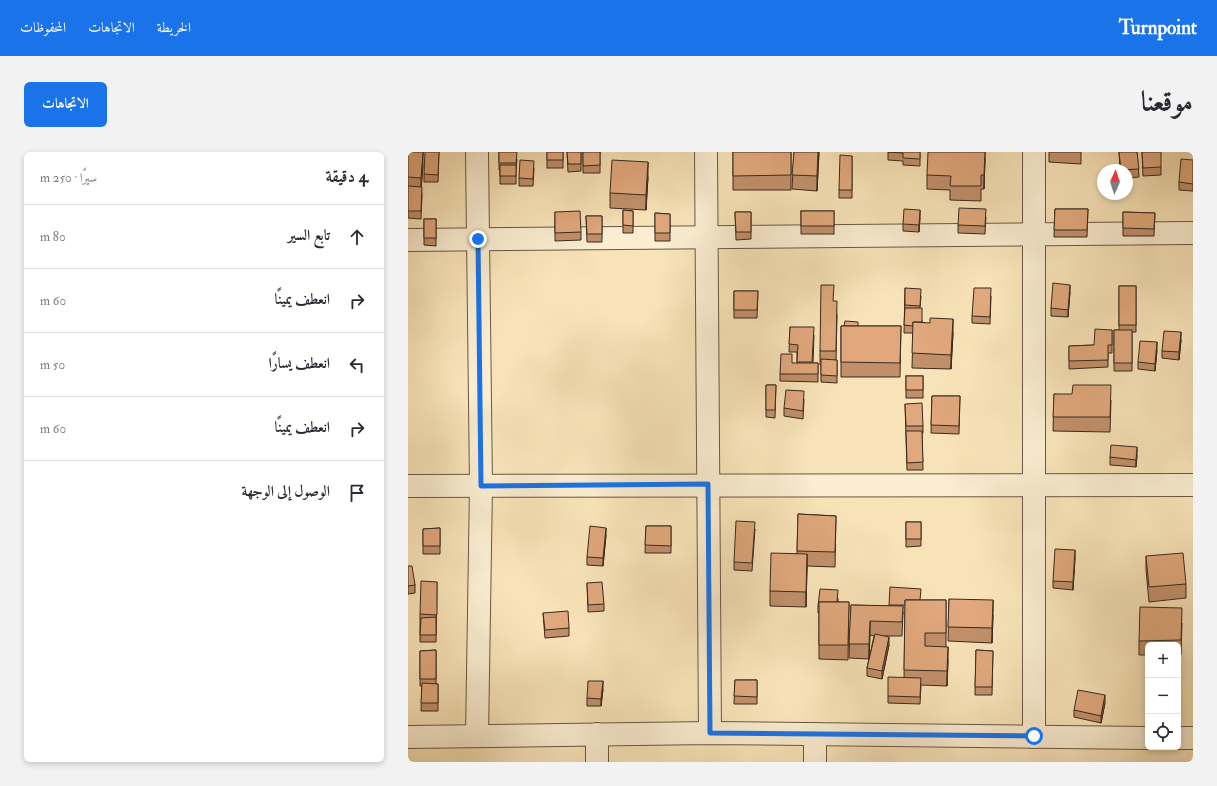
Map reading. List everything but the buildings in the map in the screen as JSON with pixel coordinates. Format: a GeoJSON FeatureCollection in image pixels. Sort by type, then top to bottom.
{"type":"FeatureCollection","features":[{"type":"Feature","properties":{"kind":"street"},"geometry":{"type":"LineString","coordinates":[[477,152],[481,486],[477,736]]}},
{"type":"Feature","properties":{"kind":"street"},"geometry":{"type":"LineString","coordinates":[[706,152],[710,733]]}},
{"type":"Feature","properties":{"kind":"street"},"geometry":{"type":"LineString","coordinates":[[1034,152],[1034,736]]}},
{"type":"Feature","properties":{"kind":"street"},"geometry":{"type":"LineString","coordinates":[[408,240],[1193,233]]}},
{"type":"Feature","properties":{"kind":"street"},"geometry":{"type":"LineString","coordinates":[[408,486],[708,484],[1193,485]]}},
{"type":"Feature","properties":{"kind":"street"},"geometry":{"type":"LineString","coordinates":[[408,737],[710,733],[1145,738]]}},
{"type":"Feature","properties":{"kind":"street"},"geometry":{"type":"LineString","coordinates":[[597,734],[597,762]]}},
{"type":"Feature","properties":{"kind":"street"},"geometry":{"type":"LineString","coordinates":[[816,734],[816,762]]}},
{"type":"Feature","properties":{"kind":"street"},"geometry":{"type":"LineString","coordinates":[[1181,738],[1193,738]]}},
{"type":"Feature","properties":{"kind":"route"},"geometry":{"type":"LineString","coordinates":[[478,239],[481,486],[708,484],[710,733],[1034,736]]}}]}
